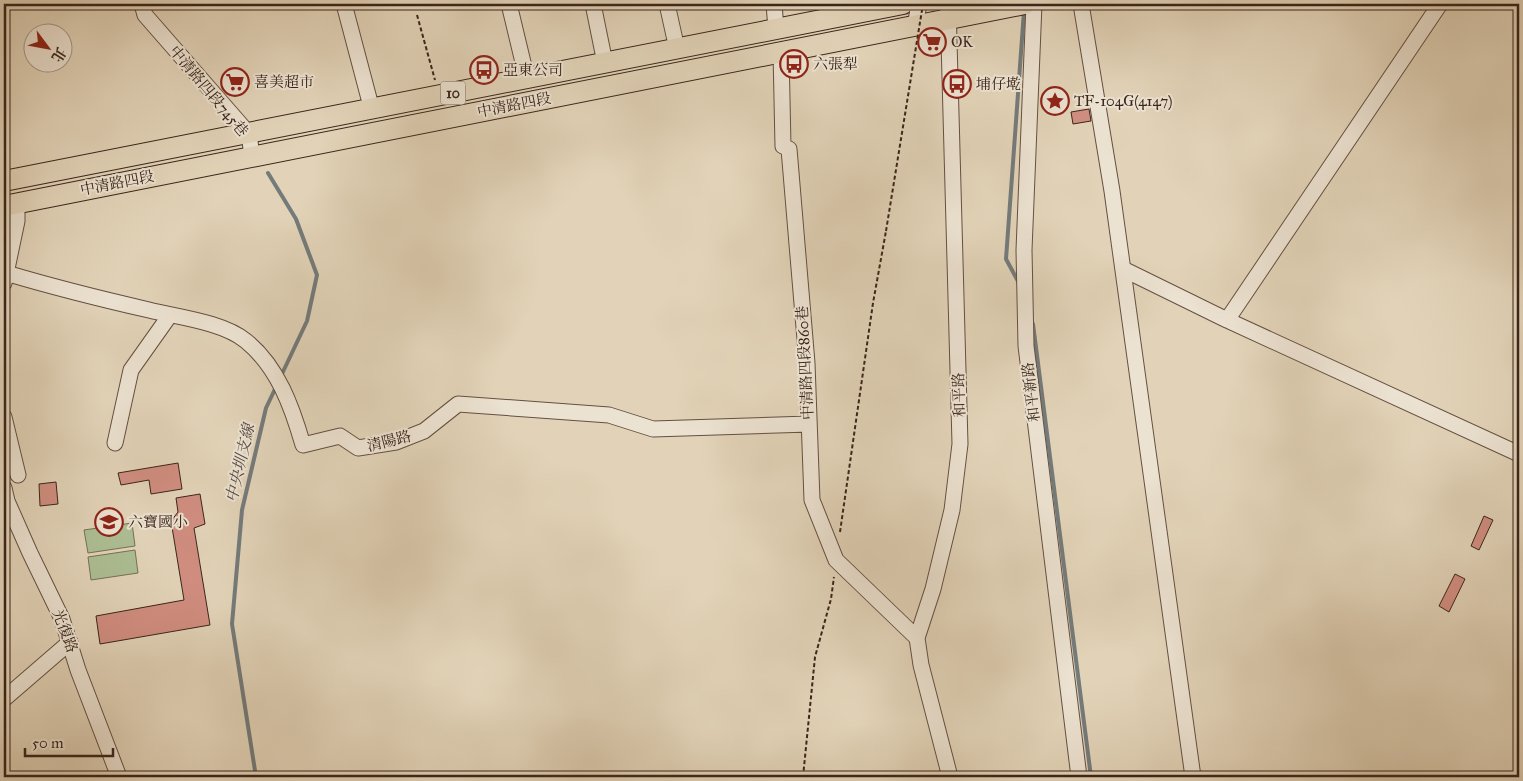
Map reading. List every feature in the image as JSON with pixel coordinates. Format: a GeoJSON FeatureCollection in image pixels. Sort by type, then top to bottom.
{"type":"FeatureCollection","features":[{"type":"Feature","properties":{"kind":"main road","name":"中清路四段"},"geometry":{"type":"LineString","coordinates":[[11,204],[915,26],[948,11],[1026,4]]}},
{"type":"Feature","properties":{"kind":"main road","name":"中清路四段"},"geometry":{"type":"LineString","coordinates":[[4,181],[372,110],[893,5]]}},
{"type":"Feature","properties":{"kind":"main road"},"geometry":{"type":"LineString","coordinates":[[709,42],[714,65]]}},
{"type":"Feature","properties":{"kind":"street","name":"中清路四段745巷"},"geometry":{"type":"LineString","coordinates":[[142,4],[145,15],[249,134],[252,156]]}},
{"type":"Feature","properties":{"kind":"street"},"geometry":{"type":"LineString","coordinates":[[344,4],[372,110]]}},
{"type":"Feature","properties":{"kind":"street"},"geometry":{"type":"LineString","coordinates":[[509,4],[527,79]]}},
{"type":"Feature","properties":{"kind":"street"},"geometry":{"type":"LineString","coordinates":[[593,4],[605,63]]}},
{"type":"Feature","properties":{"kind":"street"},"geometry":{"type":"LineString","coordinates":[[667,4],[678,49]]}},
{"type":"Feature","properties":{"kind":"street"},"geometry":{"type":"LineString","coordinates":[[774,4],[776,29]]}},
{"type":"Feature","properties":{"kind":"street"},"geometry":{"type":"LineString","coordinates":[[915,26],[918,4]]}},
{"type":"Feature","properties":{"kind":"street","name":"和平新路"},"geometry":{"type":"LineString","coordinates":[[1026,4],[1024,250],[1026,346],[1079,777]]}},
{"type":"Feature","properties":{"kind":"street"},"geometry":{"type":"LineString","coordinates":[[1081,4],[1123,269],[1193,777]]}},
{"type":"Feature","properties":{"kind":"street"},"geometry":{"type":"LineString","coordinates":[[1227,320],[1440,4]]}},
{"type":"Feature","properties":{"kind":"street"},"geometry":{"type":"LineString","coordinates":[[893,5],[893,30]]}},
{"type":"Feature","properties":{"kind":"street","name":"和平路"},"geometry":{"type":"LineString","coordinates":[[948,11],[960,444],[952,510],[933,589],[917,638],[921,665],[950,777]]}},
{"type":"Feature","properties":{"kind":"street","name":"中清路四段860巷"},"geometry":{"type":"LineString","coordinates":[[781,52],[783,146],[789,149],[807,363],[812,500],[836,560],[917,638]]}},
{"type":"Feature","properties":{"kind":"street","name":"清陽路"},"geometry":{"type":"LineString","coordinates":[[11,204],[17,221],[5,278],[221,328],[245,340],[272,368],[294,413],[303,445],[340,436],[358,448],[396,442],[424,431],[458,404],[609,415],[653,429],[809,424]]}},
{"type":"Feature","properties":{"kind":"street"},"geometry":{"type":"LineString","coordinates":[[1123,269],[1227,320],[1519,454]]}},
{"type":"Feature","properties":{"kind":"street"},"geometry":{"type":"LineString","coordinates":[[115,442],[131,370],[170,315]]}},
{"type":"Feature","properties":{"kind":"street"},"geometry":{"type":"LineString","coordinates":[[4,417],[18,474]]}},
{"type":"Feature","properties":{"kind":"street","name":"光復路"},"geometry":{"type":"LineString","coordinates":[[5,497],[62,619],[118,777]]}},
{"type":"Feature","properties":{"kind":"street"},"geometry":{"type":"LineString","coordinates":[[4,699],[70,642]]}},
{"type":"Feature","properties":{"kind":"path"},"geometry":{"type":"LineString","coordinates":[[803,777],[815,657],[831,599],[873,303],[923,4]]}},
{"type":"Feature","properties":{"kind":"path"},"geometry":{"type":"LineString","coordinates":[[417,15],[439,96]]}},
{"type":"Feature","properties":{"kind":"green space"},"geometry":{"type":"Polygon","coordinates":[[[132,523],[135,546],[88,553],[84,530],[132,523]]]}},
{"type":"Feature","properties":{"kind":"green space"},"geometry":{"type":"Polygon","coordinates":[[[135,550],[138,573],[91,580],[88,557],[135,550]]]}},
{"type":"Feature","properties":{"kind":"building"},"geometry":{"type":"Polygon","coordinates":[[[1089,109],[1091,121],[1073,124],[1071,112],[1089,109]]]}},
{"type":"Feature","properties":{"kind":"building"},"geometry":{"type":"Polygon","coordinates":[[[178,463],[182,489],[151,494],[149,480],[121,485],[118,473],[178,463]]]}},
{"type":"Feature","properties":{"kind":"building"},"geometry":{"type":"Polygon","coordinates":[[[56,482],[58,504],[40,506],[39,484],[56,482]]]}},
{"type":"Feature","properties":{"kind":"building"},"geometry":{"type":"Polygon","coordinates":[[[200,494],[205,524],[194,528],[210,625],[100,644],[96,616],[184,600],[171,521],[178,512],[176,498],[200,494]]]}},
{"type":"Feature","properties":{"kind":"building"},"geometry":{"type":"Polygon","coordinates":[[[1484,516],[1493,520],[1479,550],[1471,546],[1484,516]]]}},
{"type":"Feature","properties":{"kind":"building"},"geometry":{"type":"Polygon","coordinates":[[[1455,574],[1465,579],[1449,612],[1439,606],[1455,574]]]}},
{"type":"Feature","properties":{"kind":"waterway"},"geometry":{"type":"LineString","coordinates":[[1019,283],[1006,259],[1024,11]]}},
{"type":"Feature","properties":{"kind":"waterway","name":"中央圳支線"},"geometry":{"type":"LineString","coordinates":[[268,173],[296,219],[317,275],[307,321],[281,376]]}},
{"type":"Feature","properties":{"kind":"waterway"},"geometry":{"type":"LineString","coordinates":[[1033,324],[1091,777]]}},
{"type":"Feature","properties":{"kind":"waterway","name":"中央圳支線"},"geometry":{"type":"LineString","coordinates":[[256,777],[232,624],[242,510],[266,408],[276,387]]}},
{"type":"Feature","properties":{"kind":"place","name":"OK"},"geometry":{"type":"Point","coordinates":[932,42]}},
{"type":"Feature","properties":{"kind":"place","name":"六張犁"},"geometry":{"type":"Point","coordinates":[794,64]}},
{"type":"Feature","properties":{"kind":"place","name":"亞東公司"},"geometry":{"type":"Point","coordinates":[484,70]}},
{"type":"Feature","properties":{"kind":"place","name":"喜美超市"},"geometry":{"type":"Point","coordinates":[235,82]}},
{"type":"Feature","properties":{"kind":"place","name":"埔仔墘"},"geometry":{"type":"Point","coordinates":[957,84]}},
{"type":"Feature","properties":{"kind":"place","name":"TF-104G(4147)"},"geometry":{"type":"Point","coordinates":[1055,101]}},
{"type":"Feature","properties":{"kind":"place","name":"六寶國小"},"geometry":{"type":"Point","coordinates":[109,522]}}]}
